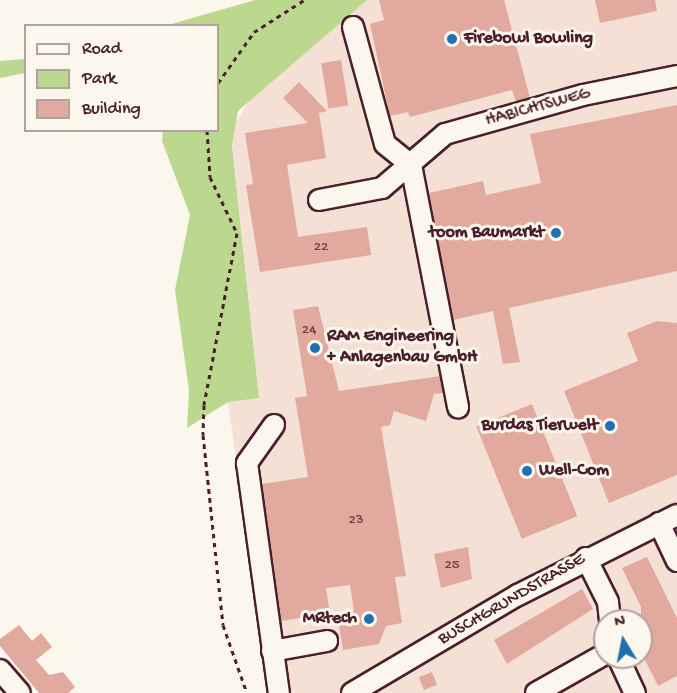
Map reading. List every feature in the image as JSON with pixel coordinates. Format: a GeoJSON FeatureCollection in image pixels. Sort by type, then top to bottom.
{"type":"FeatureCollection","features":[{"type":"Feature","properties":{"kind":"street"},"geometry":{"type":"LineString","coordinates":[[353,27],[385,144],[411,165],[458,407]]}},
{"type":"Feature","properties":{"kind":"street","name":"HABICHTSWEG"},"geometry":{"type":"LineString","coordinates":[[319,200],[382,188],[445,134],[583,95],[677,76]]}},
{"type":"Feature","properties":{"kind":"street"},"geometry":{"type":"LineString","coordinates":[[274,425],[247,463],[279,693]]}},
{"type":"Feature","properties":{"kind":"street","name":"BUSCHGRUNDSTRASSE"},"geometry":{"type":"LineString","coordinates":[[352,693],[586,558],[677,515]]}},
{"type":"Feature","properties":{"kind":"street"},"geometry":{"type":"LineString","coordinates":[[659,523],[677,561]]}},
{"type":"Feature","properties":{"kind":"street"},"geometry":{"type":"LineString","coordinates":[[586,558],[608,603],[609,609]]}},
{"type":"Feature","properties":{"kind":"street"},"geometry":{"type":"LineString","coordinates":[[272,651],[327,641]]}},
{"type":"Feature","properties":{"kind":"street"},"geometry":{"type":"LineString","coordinates":[[536,693],[593,661]]}},
{"type":"Feature","properties":{"kind":"street"},"geometry":{"type":"LineString","coordinates":[[624,669],[635,693]]}},
{"type":"Feature","properties":{"kind":"street"},"geometry":{"type":"LineString","coordinates":[[0,670],[20,693]]}},
{"type":"Feature","properties":{"kind":"path"},"geometry":{"type":"LineString","coordinates":[[219,82],[254,32],[304,0]]}},
{"type":"Feature","properties":{"kind":"path"},"geometry":{"type":"LineString","coordinates":[[207,132],[210,177],[237,233],[204,405],[203,435],[223,625],[247,693]]}},
{"type":"Feature","properties":{"kind":"shaded area"},"geometry":{"type":"Polygon","coordinates":[[[367,0],[677,0],[677,693],[270,693],[228,402],[259,398],[231,131],[252,95],[367,0]]]}},
{"type":"Feature","properties":{"kind":"green space"},"geometry":{"type":"Polygon","coordinates":[[[255,0],[367,0],[238,111],[232,145],[259,398],[228,402],[187,428],[189,391],[175,290],[190,215],[162,141],[163,132],[219,132],[219,24],[171,24],[255,0]]]}},
{"type":"Feature","properties":{"kind":"green space"},"geometry":{"type":"Polygon","coordinates":[[[24,59],[24,73],[0,78],[0,61],[24,59]]]}},
{"type":"Feature","properties":{"kind":"building","name":"Firebowl Bowling"},"geometry":{"type":"Polygon","coordinates":[[[379,0],[504,0],[530,98],[516,102],[512,90],[410,117],[408,112],[390,116],[370,24],[384,20],[379,0]]]}},
{"type":"Feature","properties":{"kind":"building"},"geometry":{"type":"Polygon","coordinates":[[[595,0],[655,0],[657,11],[600,23],[595,0]]]}},
{"type":"Feature","properties":{"kind":"building"},"geometry":{"type":"Polygon","coordinates":[[[341,60],[348,105],[328,109],[321,63],[341,60]]]}},
{"type":"Feature","properties":{"kind":"building"},"geometry":{"type":"Polygon","coordinates":[[[299,82],[327,111],[319,113],[326,158],[287,165],[298,237],[367,227],[371,255],[260,272],[246,185],[253,184],[245,133],[308,123],[283,98],[299,82]]]}},
{"type":"Feature","properties":{"kind":"building","name":"toom Baumarkt"},"geometry":{"type":"Polygon","coordinates":[[[677,105],[677,271],[509,308],[520,362],[503,364],[493,311],[453,320],[429,193],[483,181],[486,195],[541,183],[530,134],[677,105]]]}},
{"type":"Feature","properties":{"kind":"building"},"geometry":{"type":"Polygon","coordinates":[[[318,306],[339,391],[440,376],[443,393],[434,394],[426,421],[394,411],[390,425],[381,427],[406,576],[395,577],[402,623],[386,626],[379,644],[343,650],[337,614],[354,611],[350,585],[326,588],[330,613],[281,621],[262,484],[308,477],[295,398],[307,396],[293,310],[318,306]]]}},
{"type":"Feature","properties":{"kind":"building"},"geometry":{"type":"Polygon","coordinates":[[[657,321],[677,323],[677,475],[609,503],[564,391],[638,361],[627,333],[657,321]]]}},
{"type":"Feature","properties":{"kind":"building","name":"Well-Com"},"geometry":{"type":"Polygon","coordinates":[[[532,404],[577,516],[522,539],[476,426],[532,404]]]}},
{"type":"Feature","properties":{"kind":"building"},"geometry":{"type":"Polygon","coordinates":[[[468,547],[472,579],[441,588],[434,554],[468,547]]]}},
{"type":"Feature","properties":{"kind":"building"},"geometry":{"type":"Polygon","coordinates":[[[647,557],[677,618],[677,676],[658,686],[650,669],[653,669],[653,609],[641,609],[622,568],[647,557]]]}},
{"type":"Feature","properties":{"kind":"building"},"geometry":{"type":"Polygon","coordinates":[[[582,589],[593,609],[507,664],[494,640],[582,589]]]}},
{"type":"Feature","properties":{"kind":"building"},"geometry":{"type":"Polygon","coordinates":[[[19,625],[32,641],[41,633],[52,647],[36,660],[49,675],[63,672],[75,687],[68,693],[39,693],[0,646],[0,639],[19,625]]]}},
{"type":"Feature","properties":{"kind":"building"},"geometry":{"type":"Polygon","coordinates":[[[432,672],[437,685],[424,690],[419,677],[432,672]]]}},
{"type":"Feature","properties":{"kind":"place","name":"Firebowl Bowling"},"geometry":{"type":"Point","coordinates":[452,39]}},
{"type":"Feature","properties":{"kind":"place","name":"toom Baumarkt"},"geometry":{"type":"Point","coordinates":[556,233]}},
{"type":"Feature","properties":{"kind":"place","name":"RAM Engineering + Anlagenbau GmbH"},"geometry":{"type":"Point","coordinates":[315,348]}},
{"type":"Feature","properties":{"kind":"place","name":"Burdas Tierwelt"},"geometry":{"type":"Point","coordinates":[610,426]}},
{"type":"Feature","properties":{"kind":"place","name":"Well-Com"},"geometry":{"type":"Point","coordinates":[527,471]}},
{"type":"Feature","properties":{"kind":"place","name":"MRtech"},"geometry":{"type":"Point","coordinates":[369,619]}}]}
